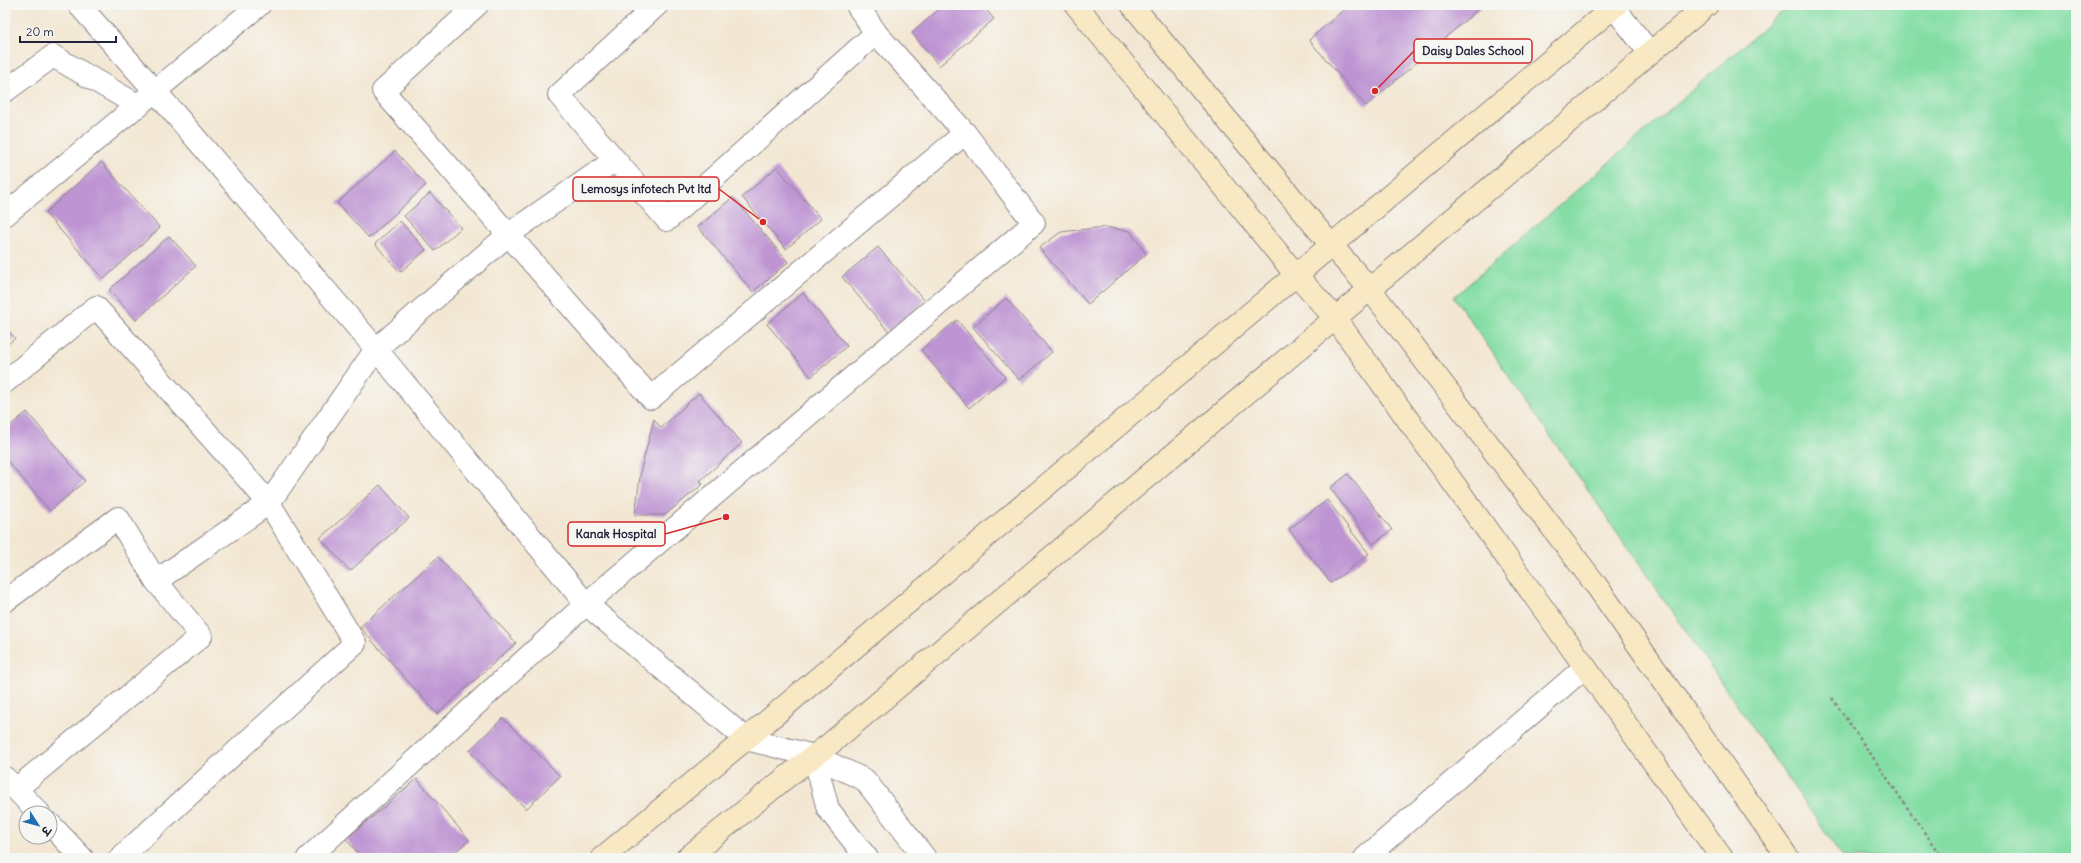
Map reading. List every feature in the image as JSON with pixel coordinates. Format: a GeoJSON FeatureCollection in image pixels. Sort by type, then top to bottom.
{"type":"FeatureCollection","features":[{"type":"Feature","properties":{"kind":"street"},"geometry":{"type":"LineString","coordinates":[[79,5],[156,92],[376,349],[586,604],[746,739],[814,756],[865,780],[926,858]]}},
{"type":"Feature","properties":{"kind":"street"},"geometry":{"type":"LineString","coordinates":[[5,215],[156,92],[258,5]]}},
{"type":"Feature","properties":{"kind":"street"},"geometry":{"type":"LineString","coordinates":[[477,5],[383,90],[651,398],[965,133]]}},
{"type":"Feature","properties":{"kind":"street"},"geometry":{"type":"LineString","coordinates":[[657,5],[559,95],[667,220],[876,32]]}},
{"type":"Feature","properties":{"kind":"street"},"geometry":{"type":"LineString","coordinates":[[308,858],[586,604],[1034,223],[965,133],[876,32],[857,5]]}},
{"type":"Feature","properties":{"kind":"street"},"geometry":{"type":"LineString","coordinates":[[1076,5],[1296,275],[1335,318],[1722,858]]}},
{"type":"Feature","properties":{"kind":"street"},"geometry":{"type":"LineString","coordinates":[[1132,5],[1331,245],[1370,289],[1596,585],[1788,858]]}},
{"type":"Feature","properties":{"kind":"street"},"geometry":{"type":"LineString","coordinates":[[687,858],[838,738],[1707,5]]}},
{"type":"Feature","properties":{"kind":"street"},"geometry":{"type":"LineString","coordinates":[[602,858],[746,739],[1614,6],[1650,53]]}},
{"type":"Feature","properties":{"kind":"street"},"geometry":{"type":"LineString","coordinates":[[5,91],[53,56],[139,106]]}},
{"type":"Feature","properties":{"kind":"street"},"geometry":{"type":"LineString","coordinates":[[156,581],[269,503],[376,349],[508,234],[615,160]]}},
{"type":"Feature","properties":{"kind":"street"},"geometry":{"type":"LineString","coordinates":[[5,382],[96,307],[269,503],[355,643],[120,858]]}},
{"type":"Feature","properties":{"kind":"street"},"geometry":{"type":"LineString","coordinates":[[5,601],[118,518],[156,581],[201,636],[10,783],[31,805]]}},
{"type":"Feature","properties":{"kind":"street"},"geometry":{"type":"LineString","coordinates":[[1365,858],[1585,668]]}},
{"type":"Feature","properties":{"kind":"street"},"geometry":{"type":"LineString","coordinates":[[814,756],[828,809],[866,858]]}},
{"type":"Feature","properties":{"kind":"street"},"geometry":{"type":"LineString","coordinates":[[58,832],[82,858]]}},
{"type":"Feature","properties":{"kind":"path"},"geometry":{"type":"LineString","coordinates":[[1832,698],[1942,858]]}},
{"type":"Feature","properties":{"kind":"green space"},"geometry":{"type":"Polygon","coordinates":[[[1790,5],[2076,5],[2076,858],[1843,858],[1454,297],[1790,5]]]}},
{"type":"Feature","properties":{"kind":"building"},"geometry":{"type":"Polygon","coordinates":[[[944,5],[982,5],[994,19],[939,66],[912,33],[944,5]]]}},
{"type":"Feature","properties":{"kind":"building"},"geometry":{"type":"Polygon","coordinates":[[[1349,5],[1483,5],[1366,106],[1309,40],[1349,5]]]}},
{"type":"Feature","properties":{"kind":"building"},"geometry":{"type":"Polygon","coordinates":[[[395,151],[426,185],[369,238],[337,203],[395,151]]]}},
{"type":"Feature","properties":{"kind":"building"},"geometry":{"type":"Polygon","coordinates":[[[101,162],[160,228],[104,279],[45,213],[101,162]]]}},
{"type":"Feature","properties":{"kind":"building"},"geometry":{"type":"Polygon","coordinates":[[[777,167],[821,219],[786,249],[742,197],[777,167]]]}},
{"type":"Feature","properties":{"kind":"building"},"geometry":{"type":"Polygon","coordinates":[[[430,193],[461,228],[435,251],[404,216],[430,193]]]}},
{"type":"Feature","properties":{"kind":"building"},"geometry":{"type":"Polygon","coordinates":[[[733,197],[788,262],[753,292],[698,227],[733,197]]]}},
{"type":"Feature","properties":{"kind":"building"},"geometry":{"type":"Polygon","coordinates":[[[400,221],[426,250],[400,272],[375,244],[400,221]]]}},
{"type":"Feature","properties":{"kind":"building"},"geometry":{"type":"Polygon","coordinates":[[[1105,227],[1130,231],[1146,254],[1088,304],[1039,248],[1061,232],[1105,227]]]}},
{"type":"Feature","properties":{"kind":"building"},"geometry":{"type":"Polygon","coordinates":[[[169,236],[196,266],[136,320],[109,290],[169,236]]]}},
{"type":"Feature","properties":{"kind":"building"},"geometry":{"type":"Polygon","coordinates":[[[878,247],[925,301],[889,332],[842,277],[878,247]]]}},
{"type":"Feature","properties":{"kind":"building"},"geometry":{"type":"Polygon","coordinates":[[[803,293],[847,346],[811,377],[767,324],[803,293]]]}},
{"type":"Feature","properties":{"kind":"building"},"geometry":{"type":"Polygon","coordinates":[[[1006,298],[1052,352],[1019,380],[973,327],[1006,298]]]}},
{"type":"Feature","properties":{"kind":"building"},"geometry":{"type":"Polygon","coordinates":[[[957,320],[1005,377],[969,408],[921,350],[957,320]]]}},
{"type":"Feature","properties":{"kind":"building"},"geometry":{"type":"Polygon","coordinates":[[[5,327],[15,338],[5,347],[5,327]]]}},
{"type":"Feature","properties":{"kind":"building"},"geometry":{"type":"Polygon","coordinates":[[[699,393],[742,443],[700,481],[703,484],[665,515],[635,515],[641,469],[654,419],[661,428],[699,393]]]}},
{"type":"Feature","properties":{"kind":"building"},"geometry":{"type":"Polygon","coordinates":[[[27,412],[85,481],[50,511],[5,458],[5,430],[27,412]]]}},
{"type":"Feature","properties":{"kind":"building"},"geometry":{"type":"Polygon","coordinates":[[[1348,474],[1392,530],[1373,544],[1330,488],[1348,474]]]}},
{"type":"Feature","properties":{"kind":"building"},"geometry":{"type":"Polygon","coordinates":[[[380,485],[409,518],[350,571],[320,538],[380,485]]]}},
{"type":"Feature","properties":{"kind":"building"},"geometry":{"type":"Polygon","coordinates":[[[1327,500],[1369,554],[1331,583],[1289,529],[1327,500]]]}},
{"type":"Feature","properties":{"kind":"building"},"geometry":{"type":"Polygon","coordinates":[[[438,557],[516,643],[437,714],[360,627],[438,557]]]}},
{"type":"Feature","properties":{"kind":"building"},"geometry":{"type":"Polygon","coordinates":[[[503,718],[560,776],[526,809],[469,751],[503,718]]]}},
{"type":"Feature","properties":{"kind":"building"},"geometry":{"type":"Polygon","coordinates":[[[417,779],[469,840],[448,858],[362,858],[346,839],[417,779]]]}},
{"type":"Feature","properties":{"kind":"place","name":"Daisy Dales School"},"geometry":{"type":"Point","coordinates":[1375,91]}},
{"type":"Feature","properties":{"kind":"place","name":"Lemosys infotech Pvt ltd"},"geometry":{"type":"Point","coordinates":[763,222]}},
{"type":"Feature","properties":{"kind":"place","name":"Kanak Hospital"},"geometry":{"type":"Point","coordinates":[726,517]}}]}
